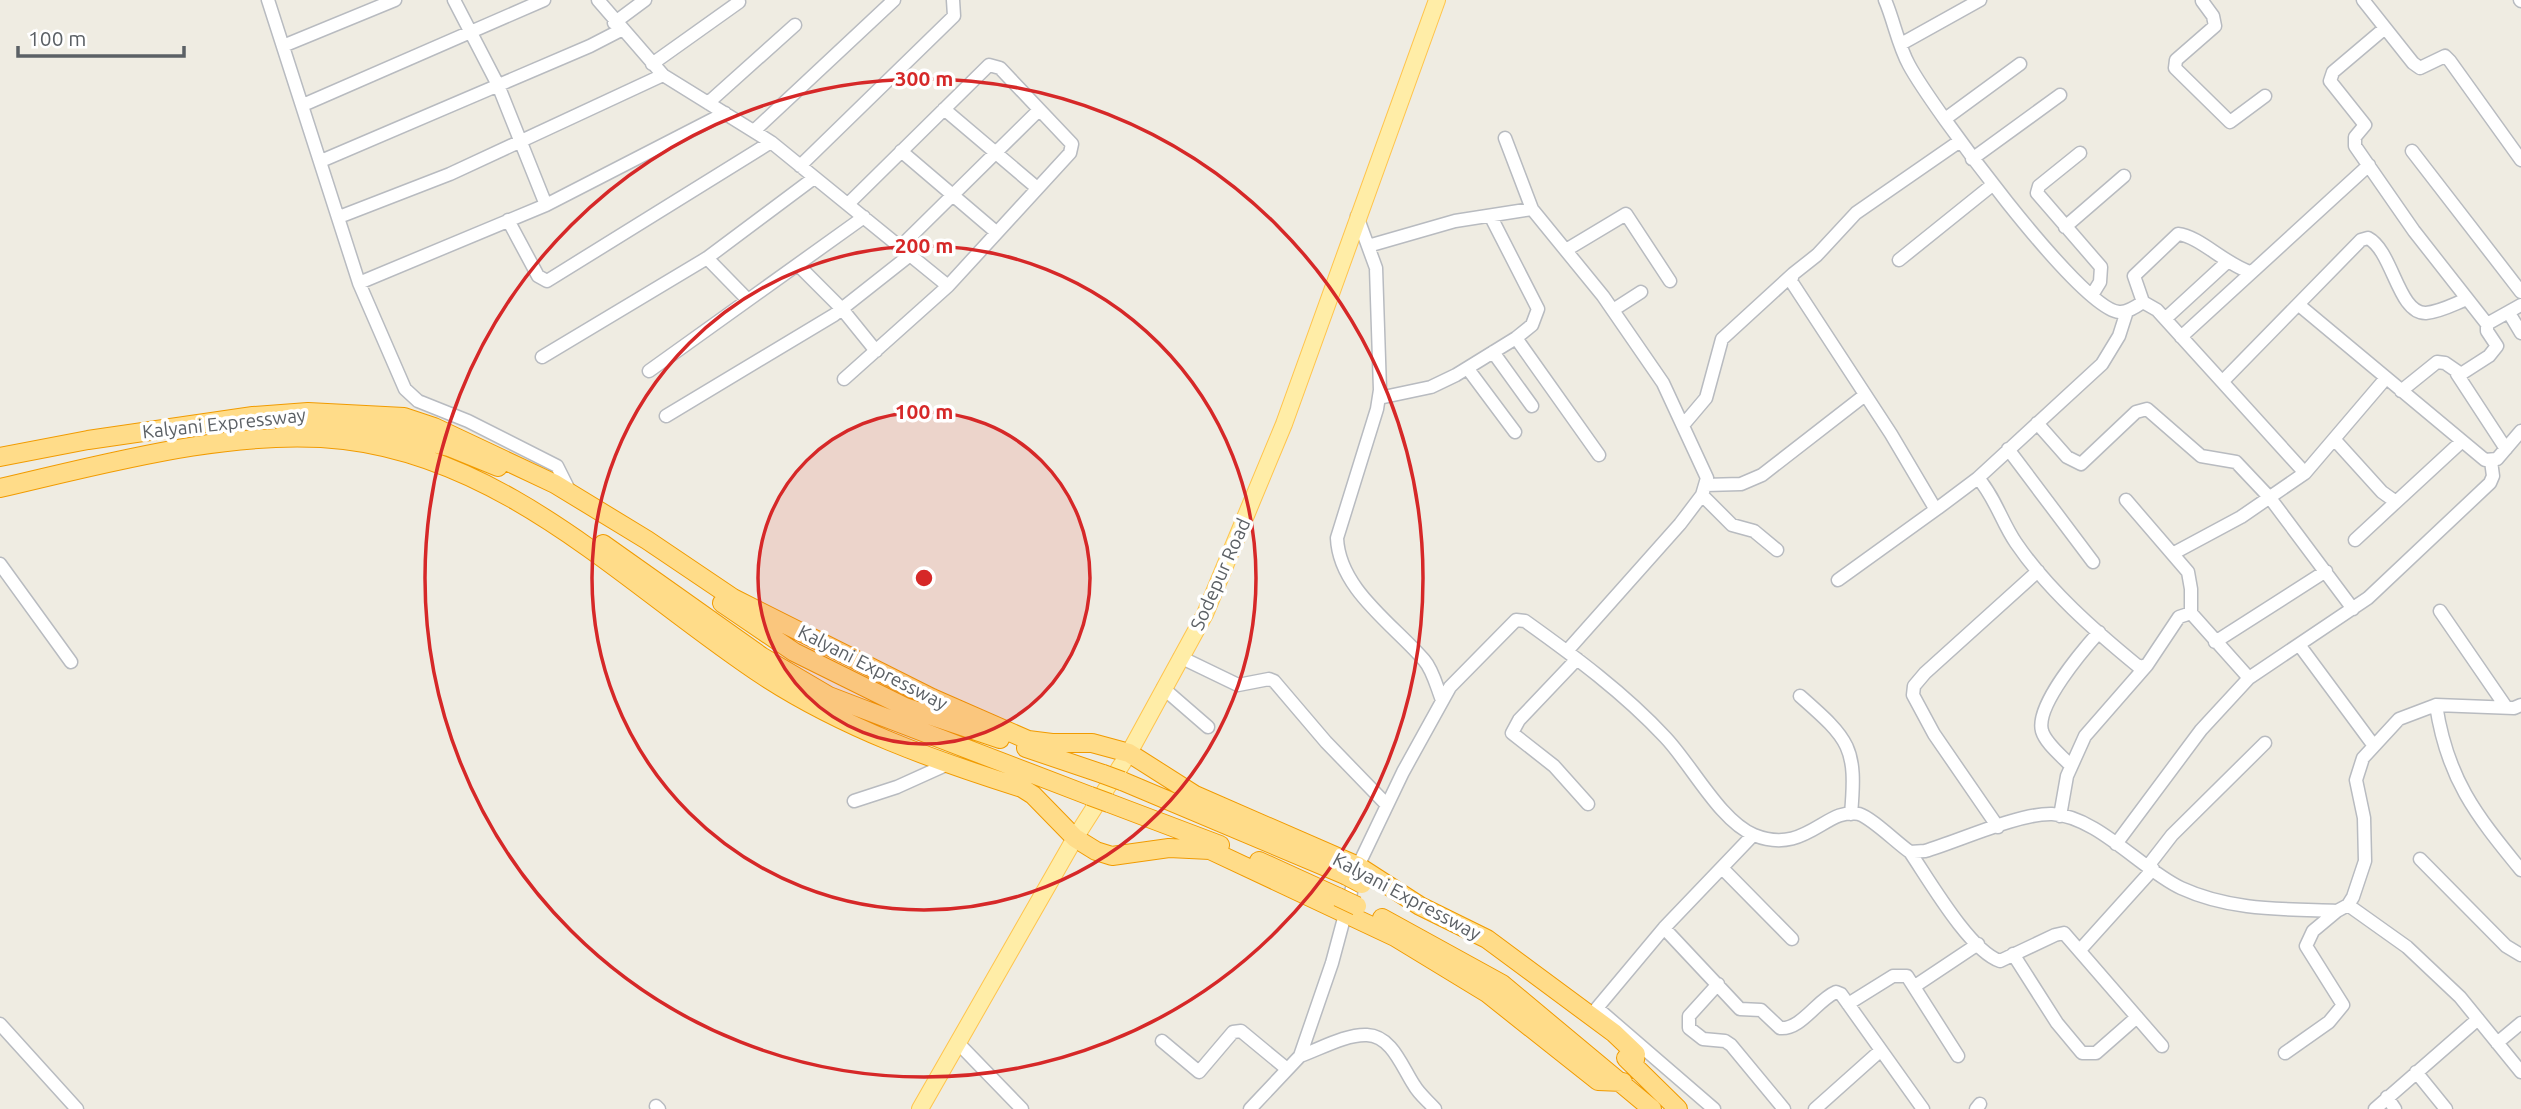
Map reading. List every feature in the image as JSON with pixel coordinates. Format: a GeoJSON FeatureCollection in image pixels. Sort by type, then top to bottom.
{"type":"FeatureCollection","features":[{"type":"Feature","properties":{"kind":"highway","name":"Kalyani Expressway"},"geometry":{"type":"LineString","coordinates":[[0,457],[88,440],[253,416],[308,412],[404,417],[463,438],[572,494],[733,598],[932,698],[1028,740],[1092,743],[1129,753],[1195,794],[1487,939],[1614,1033],[1636,1054],[1634,1065],[1678,1109]]}},
{"type":"Feature","properties":{"kind":"highway"},"geometry":{"type":"LineString","coordinates":[[0,466],[260,424],[369,426],[449,447],[515,474],[641,549],[794,652],[905,707],[1103,774],[1351,871],[1362,884],[1503,961],[1634,1065]]}},
{"type":"Feature","properties":{"kind":"highway"},"geometry":{"type":"LineString","coordinates":[[0,478],[239,434],[339,433],[413,445],[510,483],[658,580],[761,656],[829,696],[1283,870],[1346,905],[1421,937],[1502,984],[1652,1109]]}},
{"type":"Feature","properties":{"kind":"highway","name":"Kalyani Expressway"},"geometry":{"type":"LineString","coordinates":[[0,488],[237,440],[341,440],[407,452],[497,489],[582,542],[683,619],[813,706],[948,764],[1023,788],[1075,838],[1112,856],[1170,848],[1210,850],[1346,905]]}},
{"type":"Feature","properties":{"kind":"main road","name":"Sodepur Road"},"geometry":{"type":"LineString","coordinates":[[920,1109],[1075,838],[1129,753],[1205,614],[1284,424],[1437,0]]}},
{"type":"Feature","properties":{"kind":"street"},"geometry":{"type":"LineString","coordinates":[[268,0],[359,283],[405,389],[418,401],[468,421],[557,466],[572,494]]}},
{"type":"Feature","properties":{"kind":"street"},"geometry":{"type":"LineString","coordinates":[[284,46],[395,0]]}},
{"type":"Feature","properties":{"kind":"street"},"geometry":{"type":"LineString","coordinates":[[454,0],[498,85],[545,205]]}},
{"type":"Feature","properties":{"kind":"street"},"geometry":{"type":"LineString","coordinates":[[303,106],[544,0]]}},
{"type":"Feature","properties":{"kind":"street"},"geometry":{"type":"LineString","coordinates":[[597,0],[617,26],[663,75],[755,130],[948,286]]}},
{"type":"Feature","properties":{"kind":"street"},"geometry":{"type":"LineString","coordinates":[[321,161],[590,47],[645,0]]}},
{"type":"Feature","properties":{"kind":"street"},"geometry":{"type":"LineString","coordinates":[[755,130],[894,0]]}},
{"type":"Feature","properties":{"kind":"street"},"geometry":{"type":"LineString","coordinates":[[800,166],[954,16],[953,0]]}},
{"type":"Feature","properties":{"kind":"street"},"geometry":{"type":"LineString","coordinates":[[1885,0],[1908,64],[1991,186],[2092,295],[2110,309],[2127,311],[2143,302],[2150,303],[2305,473]]}},
{"type":"Feature","properties":{"kind":"street"},"geometry":{"type":"LineString","coordinates":[[1901,44],[1980,0]]}},
{"type":"Feature","properties":{"kind":"street"},"geometry":{"type":"LineString","coordinates":[[2203,0],[2213,16],[2215,26],[2176,60],[2175,68],[2230,122],[2265,96]]}},
{"type":"Feature","properties":{"kind":"street"},"geometry":{"type":"LineString","coordinates":[[652,64],[739,2]]}},
{"type":"Feature","properties":{"kind":"street"},"geometry":{"type":"LineString","coordinates":[[2370,3],[2385,28],[2420,68],[2445,56],[2451,61],[2520,156]]}},
{"type":"Feature","properties":{"kind":"street"},"geometry":{"type":"LineString","coordinates":[[708,103],[795,25]]}},
{"type":"Feature","properties":{"kind":"street"},"geometry":{"type":"LineString","coordinates":[[2385,28],[2330,76],[2334,86],[2365,125],[2354,141],[2368,165],[2414,231],[2487,324],[2487,331],[2495,342],[2496,350],[2466,371],[2457,374]]}},
{"type":"Feature","properties":{"kind":"street"},"geometry":{"type":"LineString","coordinates":[[1945,119],[2020,64]]}},
{"type":"Feature","properties":{"kind":"street"},"geometry":{"type":"LineString","coordinates":[[844,379],[948,286],[1070,153],[1072,144],[994,65],[986,66],[848,204]]}},
{"type":"Feature","properties":{"kind":"street"},"geometry":{"type":"LineString","coordinates":[[339,218],[522,142],[663,75]]}},
{"type":"Feature","properties":{"kind":"street"},"geometry":{"type":"LineString","coordinates":[[1972,159],[2060,95]]}},
{"type":"Feature","properties":{"kind":"street"},"geometry":{"type":"LineString","coordinates":[[944,109],[998,151],[1037,187]]}},
{"type":"Feature","properties":{"kind":"street"},"geometry":{"type":"LineString","coordinates":[[666,416],[842,309],[905,251],[953,195],[1039,110]]}},
{"type":"Feature","properties":{"kind":"street"},"geometry":{"type":"LineString","coordinates":[[359,283],[545,205],[725,113]]}},
{"type":"Feature","properties":{"kind":"street"},"geometry":{"type":"LineString","coordinates":[[1504,138],[1532,209],[1613,310],[1663,383],[1707,478],[1703,490],[1680,524],[1519,720],[1512,733],[1553,766],[1588,804]]}},
{"type":"Feature","properties":{"kind":"street"},"geometry":{"type":"LineString","coordinates":[[1684,424],[1706,398],[1722,339],[1793,274],[1817,256],[1856,213],[1960,141]]}},
{"type":"Feature","properties":{"kind":"street"},"geometry":{"type":"LineString","coordinates":[[508,220],[538,276],[547,281],[771,142]]}},
{"type":"Feature","properties":{"kind":"street"},"geometry":{"type":"LineString","coordinates":[[901,151],[996,232]]}},
{"type":"Feature","properties":{"kind":"street"},"geometry":{"type":"LineString","coordinates":[[2412,151],[2521,292]]}},
{"type":"Feature","properties":{"kind":"street"},"geometry":{"type":"LineString","coordinates":[[2080,153],[2039,186],[2038,193],[2101,267],[2100,282],[2092,295]]}},
{"type":"Feature","properties":{"kind":"street"},"geometry":{"type":"LineString","coordinates":[[2181,337],[2368,165]]}},
{"type":"Feature","properties":{"kind":"street"},"geometry":{"type":"LineString","coordinates":[[2066,227],[2124,176]]}},
{"type":"Feature","properties":{"kind":"street"},"geometry":{"type":"LineString","coordinates":[[542,357],[707,258],[814,178]]}},
{"type":"Feature","properties":{"kind":"street"},"geometry":{"type":"LineString","coordinates":[[1899,260],[1991,186]]}},
{"type":"Feature","properties":{"kind":"street"},"geometry":{"type":"LineString","coordinates":[[1368,246],[1455,221],[1532,209]]}},
{"type":"Feature","properties":{"kind":"street"},"geometry":{"type":"LineString","coordinates":[[1566,250],[1626,214],[1670,281]]}},
{"type":"Feature","properties":{"kind":"street"},"geometry":{"type":"LineString","coordinates":[[1357,216],[1376,268],[1379,398],[1337,538],[1339,557],[1343,571],[1427,663],[1442,700]]}},
{"type":"Feature","properties":{"kind":"street"},"geometry":{"type":"LineString","coordinates":[[649,371],[864,217]]}},
{"type":"Feature","properties":{"kind":"street"},"geometry":{"type":"LineString","coordinates":[[1379,398],[1431,387],[1468,369],[1532,325],[1538,309],[1491,217]]}},
{"type":"Feature","properties":{"kind":"street"},"geometry":{"type":"LineString","coordinates":[[2143,302],[2134,276],[2175,235],[2184,234],[2226,263],[2250,272]]}},
{"type":"Feature","properties":{"kind":"street"},"geometry":{"type":"LineString","coordinates":[[2223,381],[2300,305],[2349,250],[2368,238],[2384,254],[2405,300],[2414,310],[2422,313],[2435,311],[2467,299]]}},
{"type":"Feature","properties":{"kind":"street"},"geometry":{"type":"LineString","coordinates":[[707,258],[748,300]]}},
{"type":"Feature","properties":{"kind":"street"},"geometry":{"type":"LineString","coordinates":[[2165,319],[2226,263]]}},
{"type":"Feature","properties":{"kind":"street"},"geometry":{"type":"LineString","coordinates":[[797,265],[842,309],[876,351]]}},
{"type":"Feature","properties":{"kind":"street"},"geometry":{"type":"LineString","coordinates":[[1793,274],[1791,281],[1800,296],[1938,508]]}},
{"type":"Feature","properties":{"kind":"street"},"geometry":{"type":"LineString","coordinates":[[1613,310],[1641,292]]}},
{"type":"Feature","properties":{"kind":"street"},"geometry":{"type":"LineString","coordinates":[[2300,305],[2461,442],[2491,461]]}},
{"type":"Feature","properties":{"kind":"street"},"geometry":{"type":"LineString","coordinates":[[2487,324],[2521,305]]}},
{"type":"Feature","properties":{"kind":"street"},"geometry":{"type":"LineString","coordinates":[[1838,580],[1978,478],[2111,353],[2127,311]]}},
{"type":"Feature","properties":{"kind":"street"},"geometry":{"type":"LineString","coordinates":[[2509,313],[2521,333]]}},
{"type":"Feature","properties":{"kind":"street"},"geometry":{"type":"LineString","coordinates":[[1516,338],[1599,455]]}},
{"type":"Feature","properties":{"kind":"street"},"geometry":{"type":"LineString","coordinates":[[1493,352],[1532,406]]}},
{"type":"Feature","properties":{"kind":"street"},"geometry":{"type":"LineString","coordinates":[[2401,391],[2437,362],[2445,363],[2457,374],[2506,449]]}},
{"type":"Feature","properties":{"kind":"street"},"geometry":{"type":"LineString","coordinates":[[1468,369],[1515,432]]}},
{"type":"Feature","properties":{"kind":"street"},"geometry":{"type":"LineString","coordinates":[[2174,553],[2270,498],[2305,473],[2386,378]]}},
{"type":"Feature","properties":{"kind":"street"},"geometry":{"type":"LineString","coordinates":[[1703,490],[1741,484],[1762,475],[1865,395]]}},
{"type":"Feature","properties":{"kind":"street"},"geometry":{"type":"LineString","coordinates":[[2037,423],[2067,457],[2081,464],[2136,412],[2147,409],[2201,456],[2236,462],[2270,498],[2353,609]]}},
{"type":"Feature","properties":{"kind":"street"},"geometry":{"type":"LineString","coordinates":[[2491,461],[2520,434]]}},
{"type":"Feature","properties":{"kind":"street"},"geometry":{"type":"LineString","coordinates":[[2334,439],[2382,492],[2396,502]]}},
{"type":"Feature","properties":{"kind":"street"},"geometry":{"type":"LineString","coordinates":[[2355,540],[2461,442]]}},
{"type":"Feature","properties":{"kind":"street"},"geometry":{"type":"LineString","coordinates":[[2008,449],[2093,562]]}},
{"type":"Feature","properties":{"kind":"street"},"geometry":{"type":"LineString","coordinates":[[2116,844],[2201,730],[2249,678],[2353,609],[2490,483],[2493,476],[2491,461]]}},
{"type":"Feature","properties":{"kind":"street"},"geometry":{"type":"LineString","coordinates":[[1978,478],[2014,540],[2038,570],[2099,632],[2139,667],[2147,665]]}},
{"type":"Feature","properties":{"kind":"street"},"geometry":{"type":"LineString","coordinates":[[1703,490],[1732,525],[1754,531],[1777,550]]}},
{"type":"Feature","properties":{"kind":"street"},"geometry":{"type":"LineString","coordinates":[[2126,500],[2188,572],[2191,613],[2249,678]]}},
{"type":"Feature","properties":{"kind":"street"},"geometry":{"type":"LineString","coordinates":[[0,564],[71,662]]}},
{"type":"Feature","properties":{"kind":"street"},"geometry":{"type":"LineString","coordinates":[[1998,827],[1934,734],[1913,690],[1925,673],[2038,570]]}},
{"type":"Feature","properties":{"kind":"street"},"geometry":{"type":"LineString","coordinates":[[2215,642],[2326,571]]}},
{"type":"Feature","properties":{"kind":"street"},"geometry":{"type":"LineString","coordinates":[[2440,611],[2516,709]]}},
{"type":"Feature","properties":{"kind":"street"},"geometry":{"type":"LineString","coordinates":[[2060,816],[2071,765],[2085,736],[2147,665],[2179,617],[2191,613]]}},
{"type":"Feature","properties":{"kind":"street"},"geometry":{"type":"LineString","coordinates":[[1300,1056],[1332,963],[1351,871],[1450,687],[1516,620],[1525,621],[1572,655],[1665,736],[1735,824],[1753,835],[1776,841],[1794,840],[1832,819],[1861,814],[1910,852],[1963,929],[1992,958],[2000,961],[2064,933],[2162,1046]]}},
{"type":"Feature","properties":{"kind":"street"},"geometry":{"type":"LineString","coordinates":[[2071,765],[2048,741],[2042,731],[2042,723],[2061,678],[2099,632]]}},
{"type":"Feature","properties":{"kind":"street"},"geometry":{"type":"LineString","coordinates":[[2300,646],[2374,746]]}},
{"type":"Feature","properties":{"kind":"street"},"geometry":{"type":"LineString","coordinates":[[1180,657],[1238,685],[1269,679],[1274,681],[1326,742],[1387,805]]}},
{"type":"Feature","properties":{"kind":"street"},"geometry":{"type":"LineString","coordinates":[[1163,688],[1208,727]]}},
{"type":"Feature","properties":{"kind":"street"},"geometry":{"type":"LineString","coordinates":[[1800,696],[1822,715],[1850,750],[1854,775],[1851,814]]}},
{"type":"Feature","properties":{"kind":"street"},"geometry":{"type":"LineString","coordinates":[[2285,1053],[2329,1022],[2343,1005],[2306,946],[2313,931],[2343,908],[2365,861],[2364,818],[2357,780],[2362,758],[2399,719],[2436,705],[2516,709]]}},
{"type":"Feature","properties":{"kind":"street"},"geometry":{"type":"LineString","coordinates":[[2436,705],[2446,756],[2481,821],[2521,870]]}},
{"type":"Feature","properties":{"kind":"street"},"geometry":{"type":"LineString","coordinates":[[2080,950],[2150,867],[2172,835],[2265,743]]}},
{"type":"Feature","properties":{"kind":"street"},"geometry":{"type":"LineString","coordinates":[[854,801],[897,787],[948,764]]}},
{"type":"Feature","properties":{"kind":"street"},"geometry":{"type":"LineString","coordinates":[[1910,852],[1925,851],[1998,827],[2053,814],[2091,827],[2180,887],[2238,907],[2343,908],[2407,947],[2460,996],[2521,1072]]}},
{"type":"Feature","properties":{"kind":"street"},"geometry":{"type":"LineString","coordinates":[[1714,1109],[1597,1008],[1664,928],[1753,835]]}},
{"type":"Feature","properties":{"kind":"street"},"geometry":{"type":"LineString","coordinates":[[2420,859],[2506,946],[2521,955]]}},
{"type":"Feature","properties":{"kind":"street"},"geometry":{"type":"LineString","coordinates":[[1723,869],[1792,939]]}},
{"type":"Feature","properties":{"kind":"street"},"geometry":{"type":"LineString","coordinates":[[1664,928],[1740,1009],[1761,1010],[1780,1028],[1794,1026],[1836,992],[1848,1004],[1923,1109]]}},
{"type":"Feature","properties":{"kind":"street"},"geometry":{"type":"LineString","coordinates":[[1915,986],[1978,944]]}},
{"type":"Feature","properties":{"kind":"street"},"geometry":{"type":"LineString","coordinates":[[2013,954],[2057,1023],[2082,1053],[2096,1053],[2137,1017]]}},
{"type":"Feature","properties":{"kind":"street"},"geometry":{"type":"LineString","coordinates":[[1848,1004],[1893,976],[1908,976],[1958,1056]]}},
{"type":"Feature","properties":{"kind":"street"},"geometry":{"type":"LineString","coordinates":[[1718,984],[1689,1016],[1689,1028],[1703,1039],[1725,1041],[1731,1045],[1784,1109]]}},
{"type":"Feature","properties":{"kind":"street"},"geometry":{"type":"LineString","coordinates":[[2375,1109],[2478,1019]]}},
{"type":"Feature","properties":{"kind":"street"},"geometry":{"type":"LineString","coordinates":[[2497,1043],[2521,1023]]}},
{"type":"Feature","properties":{"kind":"street"},"geometry":{"type":"LineString","coordinates":[[0,1024],[77,1109]]}},
{"type":"Feature","properties":{"kind":"street"},"geometry":{"type":"LineString","coordinates":[[1162,1041],[1199,1072],[1233,1032],[1241,1031],[1287,1069]]}},
{"type":"Feature","properties":{"kind":"street"},"geometry":{"type":"LineString","coordinates":[[1250,1109],[1300,1056],[1358,1036],[1369,1035],[1382,1040],[1397,1055],[1415,1087],[1435,1109]]}},
{"type":"Feature","properties":{"kind":"street"},"geometry":{"type":"LineString","coordinates":[[958,1043],[1016,1107]]}},
{"type":"Feature","properties":{"kind":"street"},"geometry":{"type":"LineString","coordinates":[[1815,1109],[1881,1051]]}},
{"type":"Feature","properties":{"kind":"street"},"geometry":{"type":"LineString","coordinates":[[2416,1072],[2446,1109]]}},
{"type":"Feature","properties":{"kind":"street"},"geometry":{"type":"LineString","coordinates":[[2387,1097],[2395,1109]]}}]}
